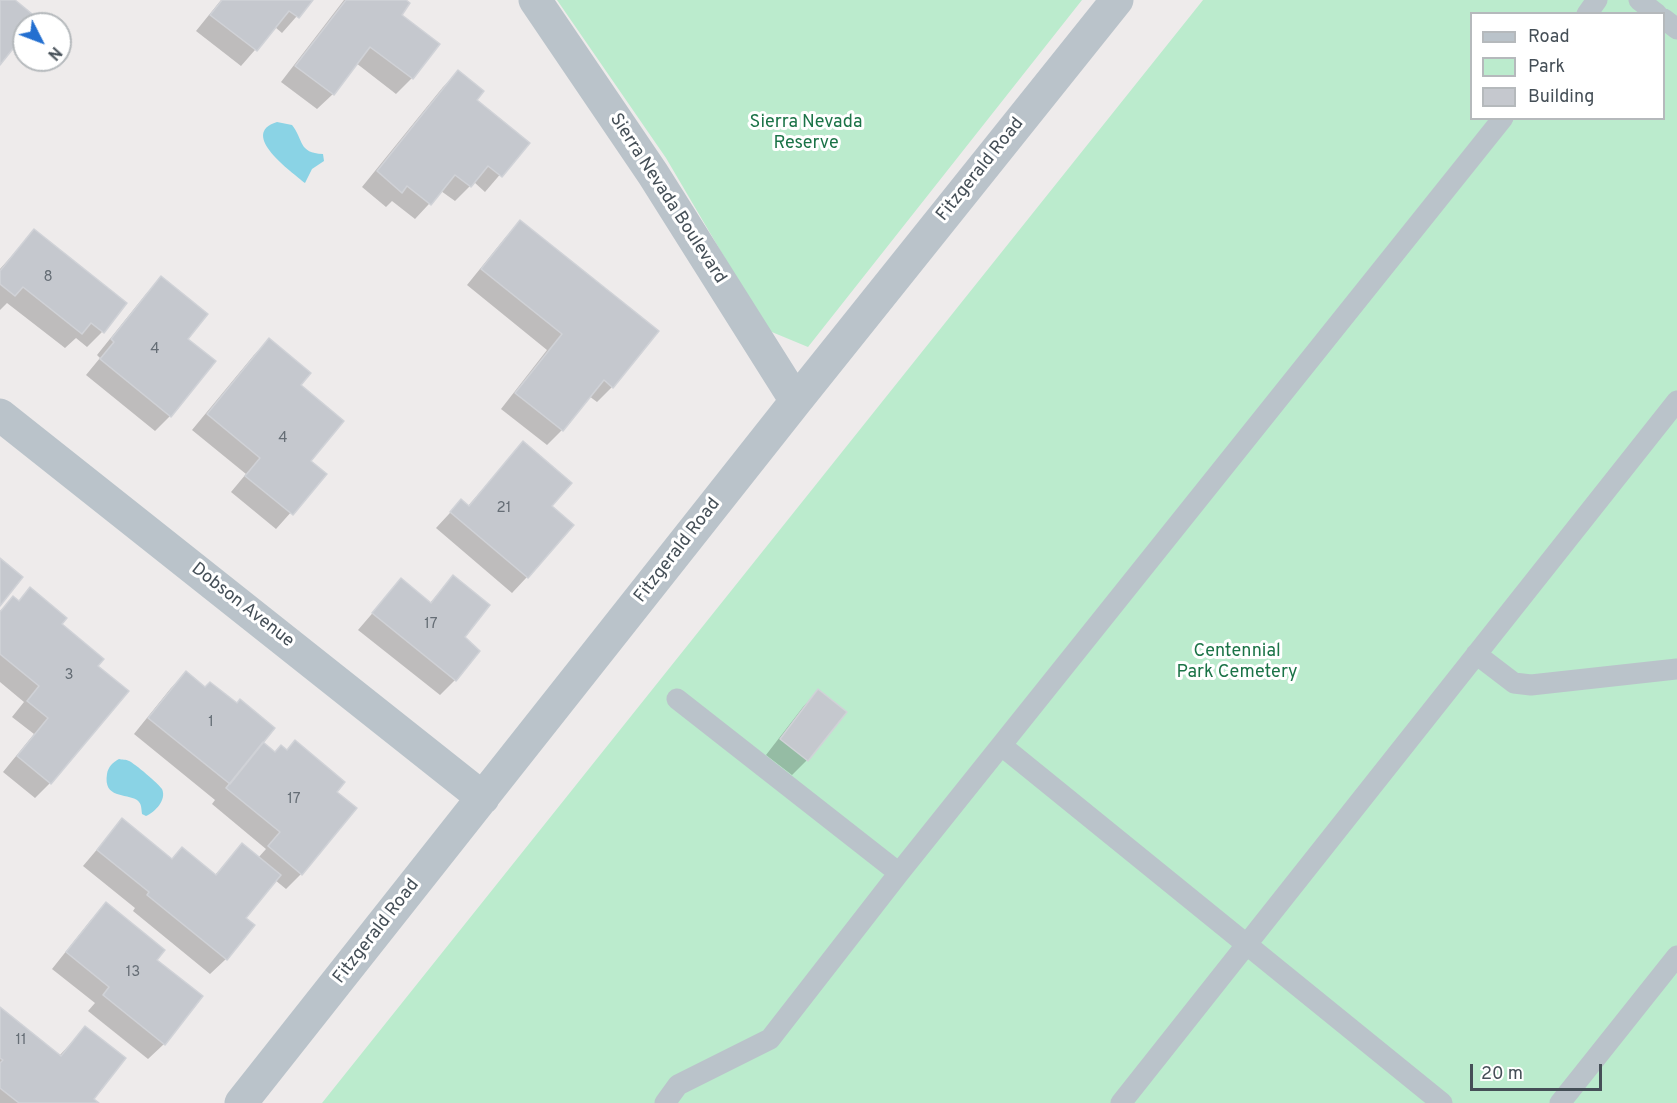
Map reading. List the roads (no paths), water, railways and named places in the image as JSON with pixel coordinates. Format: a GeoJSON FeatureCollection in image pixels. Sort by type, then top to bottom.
{"type":"FeatureCollection","features":[{"type":"Feature","properties":{"kind":"street","name":"Sierra Nevada Boulevard"},"geometry":{"type":"LineString","coordinates":[[535,0],[653,174],[796,401]]}},
{"type":"Feature","properties":{"kind":"street","name":"Fitzgerald Road"},"geometry":{"type":"LineString","coordinates":[[241,1103],[796,401],[1117,0]]}},
{"type":"Feature","properties":{"kind":"street","name":"Dobson Avenue"},"geometry":{"type":"LineString","coordinates":[[0,415],[483,798]]}},
{"type":"Feature","properties":{"kind":"lane"},"geometry":{"type":"LineString","coordinates":[[1589,12],[1598,0]]}},
{"type":"Feature","properties":{"kind":"lane"},"geometry":{"type":"LineString","coordinates":[[1639,0],[1654,12]]}},
{"type":"Feature","properties":{"kind":"lane"},"geometry":{"type":"LineString","coordinates":[[1665,20],[1677,29]]}},
{"type":"Feature","properties":{"kind":"lane"},"geometry":{"type":"LineString","coordinates":[[665,1103],[678,1085],[770,1039],[899,873],[1501,120]]}},
{"type":"Feature","properties":{"kind":"lane"},"geometry":{"type":"LineString","coordinates":[[1121,1103],[1677,401]]}},
{"type":"Feature","properties":{"kind":"lane"},"geometry":{"type":"LineString","coordinates":[[1476,654],[1514,683],[1531,685],[1677,669]]}},
{"type":"Feature","properties":{"kind":"lane"},"geometry":{"type":"LineString","coordinates":[[677,699],[899,873]]}},
{"type":"Feature","properties":{"kind":"lane"},"geometry":{"type":"LineString","coordinates":[[1002,746],[1442,1103]]}},
{"type":"Feature","properties":{"kind":"lane"},"geometry":{"type":"LineString","coordinates":[[1560,1103],[1677,956]]}},
{"type":"Feature","properties":{"kind":"water"},"geometry":{"type":"Polygon","coordinates":[[[277,122],[292,125],[305,148],[323,154],[324,161],[312,169],[305,183],[280,162],[265,144],[263,135],[266,128],[277,122]]]}},
{"type":"Feature","properties":{"kind":"water"},"geometry":{"type":"Polygon","coordinates":[[[119,759],[132,763],[162,789],[162,801],[153,812],[146,816],[142,814],[141,805],[137,800],[116,794],[108,788],[108,771],[111,765],[119,759]]]}},
{"type":"Feature","properties":{"kind":"park label","name":"Sierra Nevada Reserve"},"geometry":{"type":"Point","coordinates":[806,133]}},
{"type":"Feature","properties":{"kind":"park label","name":"Centennial Park Cemetery"},"geometry":{"type":"Point","coordinates":[1237,662]}}]}
